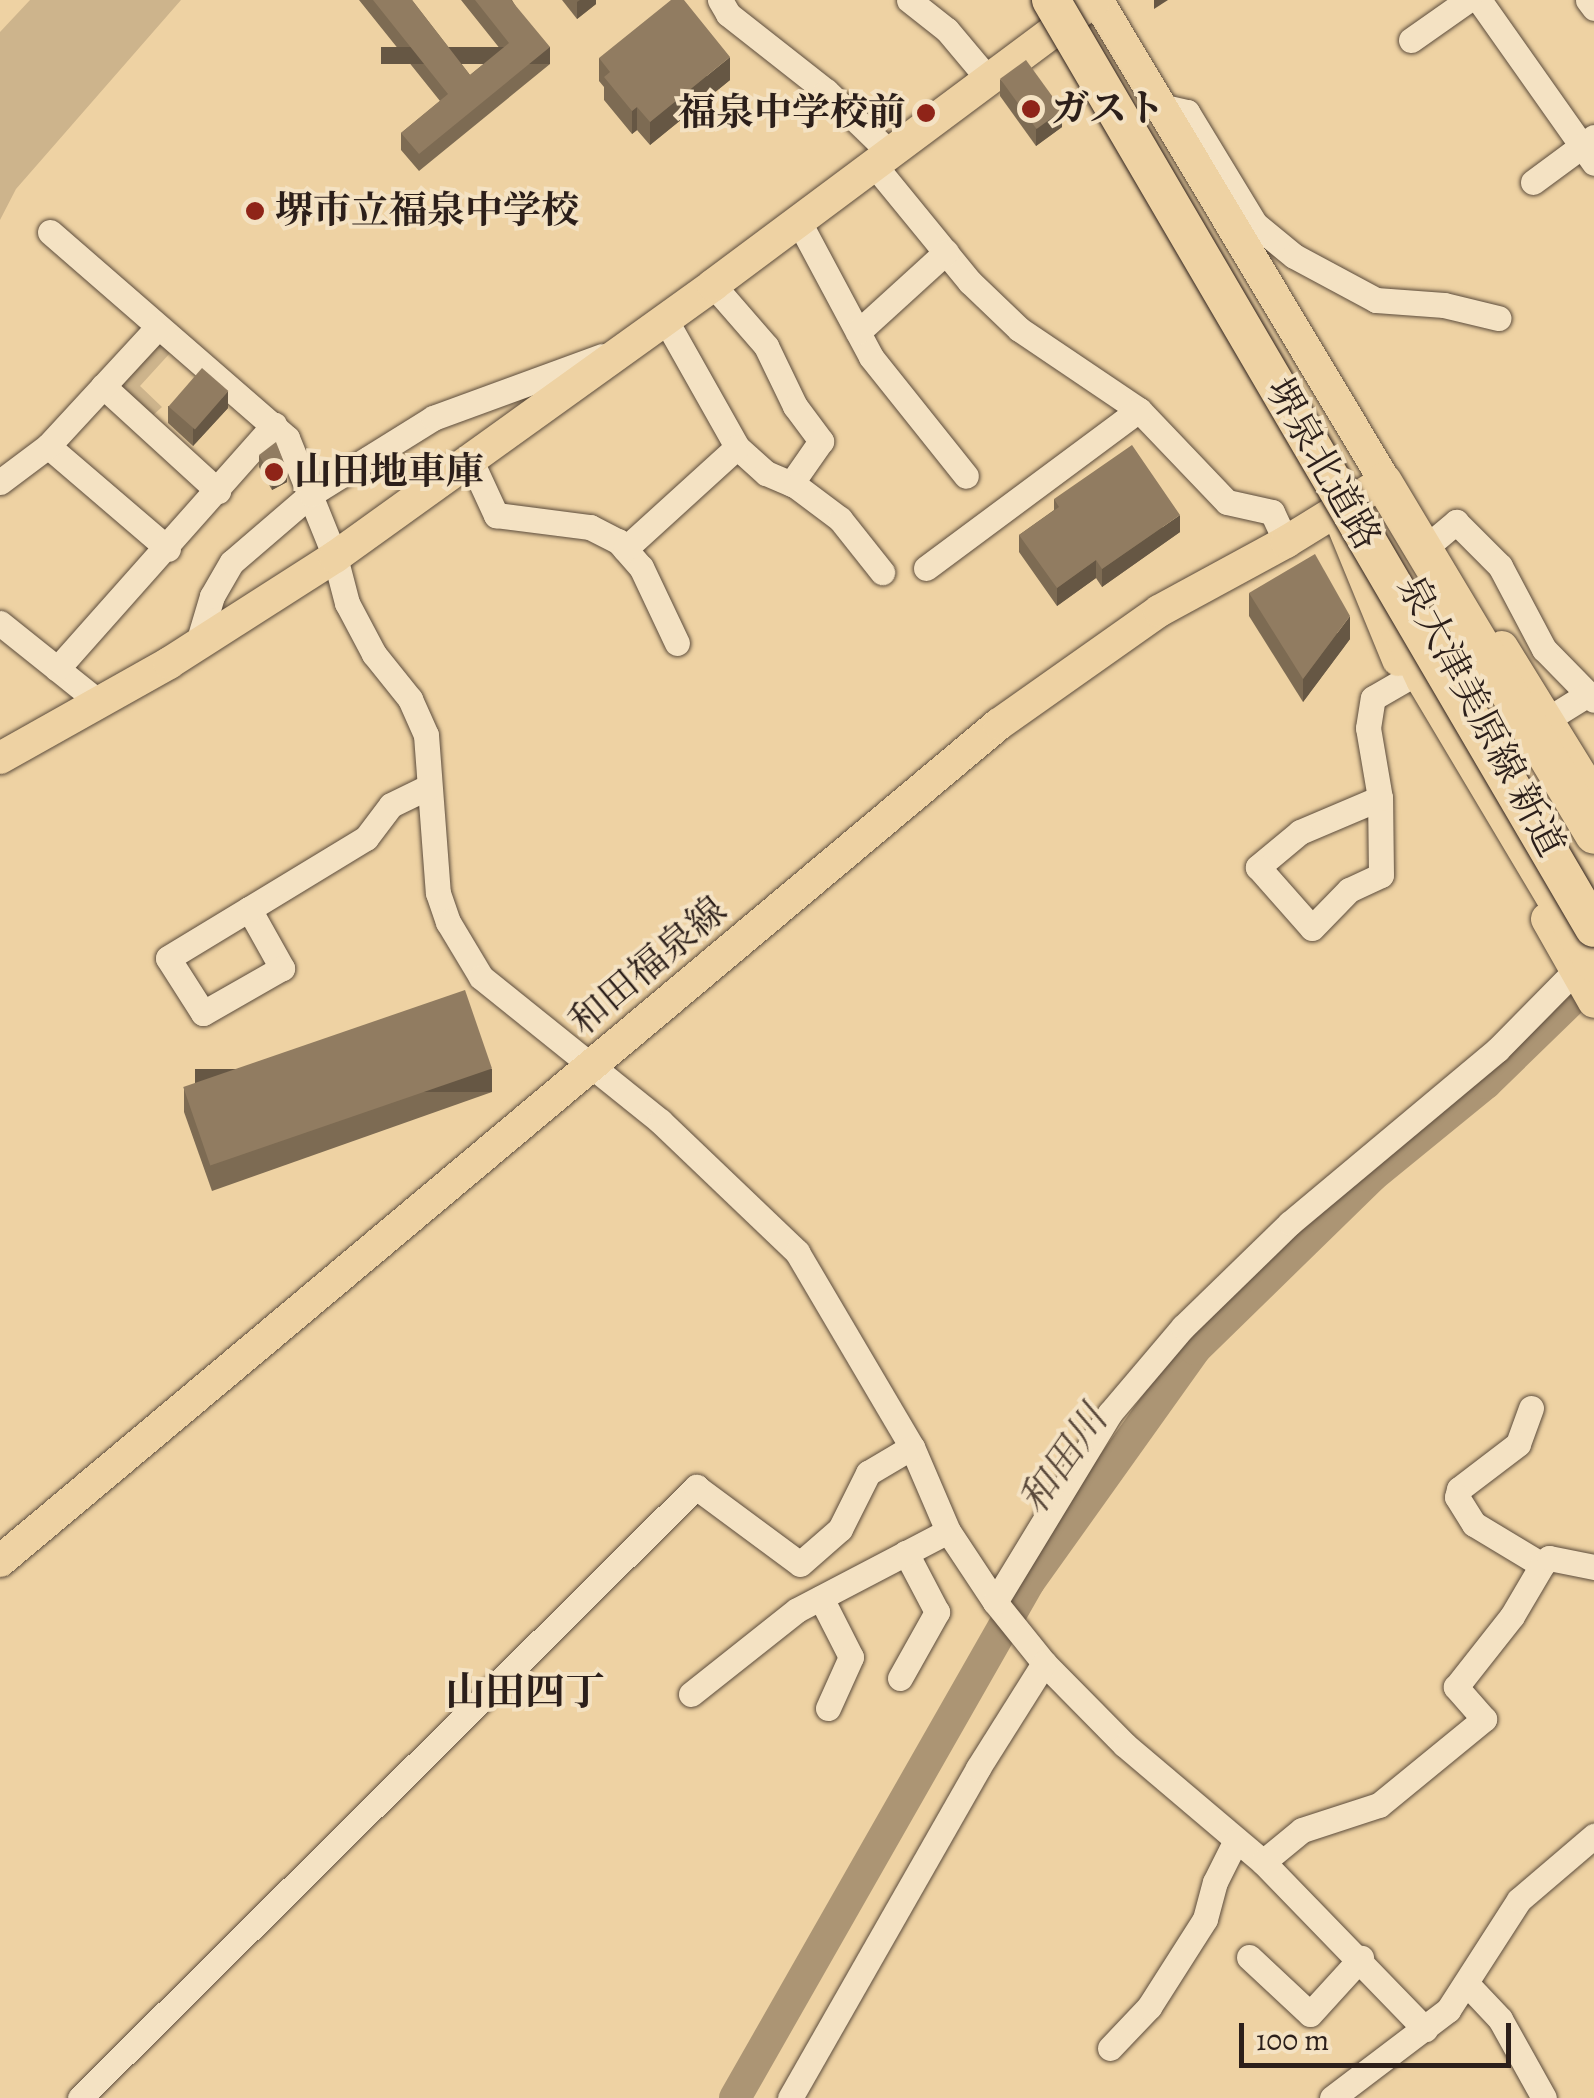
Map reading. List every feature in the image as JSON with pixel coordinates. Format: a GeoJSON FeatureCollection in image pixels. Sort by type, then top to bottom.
{"type":"FeatureCollection","features":[{"type":"Feature","properties":{"kind":"highway","name":"堺泉北道路"},"geometry":{"type":"LineString","coordinates":[[1081,0],[1594,876]]}},
{"type":"Feature","properties":{"kind":"highway","name":"堺泉北道路"},"geometry":{"type":"LineString","coordinates":[[1052,17],[1594,928]]}},
{"type":"Feature","properties":{"kind":"highway"},"geometry":{"type":"LineString","coordinates":[[1383,482],[1594,835]]}},
{"type":"Feature","properties":{"kind":"highway"},"geometry":{"type":"LineString","coordinates":[[1338,512],[1378,578],[1416,678],[1586,978]]}},
{"type":"Feature","properties":{"kind":"main road"},"geometry":{"type":"LineString","coordinates":[[1033,0],[1052,17],[1338,512]]}},
{"type":"Feature","properties":{"kind":"main road"},"geometry":{"type":"LineString","coordinates":[[0,758],[197,646],[334,557],[883,160],[989,80],[1052,17],[1097,0]]}},
{"type":"Feature","properties":{"kind":"main road","name":"泉大津美原線 新道"},"geometry":{"type":"LineString","coordinates":[[1097,0],[1383,482],[1431,543],[1594,796]]}},
{"type":"Feature","properties":{"kind":"main road","name":"和田福泉線"},"geometry":{"type":"LineString","coordinates":[[0,1561],[999,724],[1159,612],[1338,512],[1383,482]]}},
{"type":"Feature","properties":{"kind":"street"},"geometry":{"type":"LineString","coordinates":[[720,0],[728,14],[826,91],[883,160],[970,282],[1019,330],[1139,410],[1227,502],[1272,512],[1286,542]]}},
{"type":"Feature","properties":{"kind":"street"},"geometry":{"type":"LineString","coordinates":[[909,0],[947,30],[989,80]]}},
{"type":"Feature","properties":{"kind":"street"},"geometry":{"type":"LineString","coordinates":[[1410,40],[1468,0]]}},
{"type":"Feature","properties":{"kind":"street"},"geometry":{"type":"LineString","coordinates":[[1478,0],[1590,148],[1533,182]]}},
{"type":"Feature","properties":{"kind":"street"},"geometry":{"type":"LineString","coordinates":[[1588,0],[1594,8]]}},
{"type":"Feature","properties":{"kind":"street"},"geometry":{"type":"LineString","coordinates":[[1160,106],[1187,112],[1255,224],[1294,256],[1376,300],[1444,305],[1498,318]]}},
{"type":"Feature","properties":{"kind":"street"},"geometry":{"type":"LineString","coordinates":[[799,222],[871,357],[966,476]]}},
{"type":"Feature","properties":{"kind":"street"},"geometry":{"type":"LineString","coordinates":[[50,232],[286,438],[311,494],[347,604],[374,654],[410,699],[426,735],[438,892],[448,922],[481,977],[660,1122],[797,1252],[912,1448],[948,1531],[1044,1663],[1125,1745],[1263,1862],[1360,1958],[1424,2030]]}},
{"type":"Feature","properties":{"kind":"street"},"geometry":{"type":"LineString","coordinates":[[858,332],[946,252]]}},
{"type":"Feature","properties":{"kind":"street"},"geometry":{"type":"LineString","coordinates":[[713,285],[766,346],[795,406],[822,441],[791,484]]}},
{"type":"Feature","properties":{"kind":"street"},"geometry":{"type":"LineString","coordinates":[[665,319],[737,447],[766,473],[791,484],[840,519],[882,572]]}},
{"type":"Feature","properties":{"kind":"street"},"geometry":{"type":"LineString","coordinates":[[0,482],[48,446],[158,327]]}},
{"type":"Feature","properties":{"kind":"street"},"geometry":{"type":"LineString","coordinates":[[197,646],[212,596],[232,562],[311,494],[433,418],[625,348]]}},
{"type":"Feature","properties":{"kind":"street"},"geometry":{"type":"LineString","coordinates":[[104,386],[218,490]]}},
{"type":"Feature","properties":{"kind":"street"},"geometry":{"type":"LineString","coordinates":[[926,568],[1139,410]]}},
{"type":"Feature","properties":{"kind":"street"},"geometry":{"type":"LineString","coordinates":[[57,669],[168,549],[274,425]]}},
{"type":"Feature","properties":{"kind":"street"},"geometry":{"type":"LineString","coordinates":[[48,446],[168,549]]}},
{"type":"Feature","properties":{"kind":"street"},"geometry":{"type":"LineString","coordinates":[[625,549],[737,447]]}},
{"type":"Feature","properties":{"kind":"street"},"geometry":{"type":"LineString","coordinates":[[471,461],[496,516],[590,527],[625,549],[642,567],[677,644]]}},
{"type":"Feature","properties":{"kind":"street"},"geometry":{"type":"LineString","coordinates":[[1431,543],[1456,522],[1500,566],[1544,649],[1591,697],[1548,720]]}},
{"type":"Feature","properties":{"kind":"street"},"geometry":{"type":"LineString","coordinates":[[0,623],[100,703]]}},
{"type":"Feature","properties":{"kind":"street"},"geometry":{"type":"LineString","coordinates":[[1380,798],[1300,832],[1258,868],[1312,928],[1350,890],[1381,874],[1380,798],[1368,728],[1373,698],[1416,678]]}},
{"type":"Feature","properties":{"kind":"street"},"geometry":{"type":"LineString","coordinates":[[249,908],[282,968],[202,1013],[168,958],[249,908],[366,838],[391,806],[428,787]]}},
{"type":"Feature","properties":{"kind":"street"},"geometry":{"type":"LineString","coordinates":[[999,1606],[1110,1413],[1183,1327],[1290,1223],[1586,978]]}},
{"type":"Feature","properties":{"kind":"street"},"geometry":{"type":"LineString","coordinates":[[1532,1408],[1518,1444],[1459,1488],[1457,1497],[1474,1524],[1542,1565]]}},
{"type":"Feature","properties":{"kind":"street"},"geometry":{"type":"LineString","coordinates":[[80,2098],[696,1487],[800,1564],[840,1529],[868,1473],[912,1448]]}},
{"type":"Feature","properties":{"kind":"street"},"geometry":{"type":"LineString","coordinates":[[691,1694],[797,1610],[948,1531]]}},
{"type":"Feature","properties":{"kind":"street"},"geometry":{"type":"LineString","coordinates":[[900,1678],[937,1612],[906,1553]]}},
{"type":"Feature","properties":{"kind":"street"},"geometry":{"type":"LineString","coordinates":[[1263,1862],[1302,1830],[1379,1804],[1484,1719],[1456,1687],[1512,1616],[1542,1565],[1550,1558],[1594,1567]]}},
{"type":"Feature","properties":{"kind":"street"},"geometry":{"type":"LineString","coordinates":[[820,1598],[851,1657],[828,1708]]}},
{"type":"Feature","properties":{"kind":"street"},"geometry":{"type":"LineString","coordinates":[[790,2098],[978,1768],[1044,1663]]}},
{"type":"Feature","properties":{"kind":"street"},"geometry":{"type":"LineString","coordinates":[[1332,2098],[1448,2010],[1519,1900],[1594,1836]]}},
{"type":"Feature","properties":{"kind":"street"},"geometry":{"type":"LineString","coordinates":[[1110,2048],[1149,2007],[1205,1919],[1214,1882],[1236,1842]]}},
{"type":"Feature","properties":{"kind":"street"},"geometry":{"type":"LineString","coordinates":[[1249,1957],[1310,2014],[1360,1958]]}},
{"type":"Feature","properties":{"kind":"street"},"geometry":{"type":"LineString","coordinates":[[1467,1984],[1500,2019],[1544,2098]]}},
{"type":"Feature","properties":{"kind":"shaded area"},"geometry":{"type":"Polygon","coordinates":[[[30,0],[181,0],[16,189],[0,220],[0,32],[30,0]]]}},
{"type":"Feature","properties":{"kind":"shaded area"},"geometry":{"type":"Polygon","coordinates":[[[161,343],[171,352],[140,386],[162,407],[151,417],[120,387],[161,343]]]}},
{"type":"Feature","properties":{"kind":"building"},"geometry":{"type":"Polygon","coordinates":[[[373,0],[412,0],[470,75],[509,43],[475,0],[511,0],[550,47],[419,154],[401,133],[448,94],[373,0]]]}},
{"type":"Feature","properties":{"kind":"building"},"geometry":{"type":"Polygon","coordinates":[[[671,0],[684,0],[730,57],[650,122],[637,107],[632,111],[604,77],[610,72],[599,58],[671,0]]]}},
{"type":"Feature","properties":{"kind":"building"},"geometry":{"type":"Polygon","coordinates":[[[1026,60],[1062,110],[1037,129],[1000,79],[1026,60]]]}},
{"type":"Feature","properties":{"kind":"building"},"geometry":{"type":"Polygon","coordinates":[[[202,368],[228,391],[195,429],[169,406],[202,368]]]}},
{"type":"Feature","properties":{"kind":"building"},"geometry":{"type":"Polygon","coordinates":[[[276,442],[287,470],[272,478],[259,455],[276,442]]]}},
{"type":"Feature","properties":{"kind":"building"},"geometry":{"type":"Polygon","coordinates":[[[1132,445],[1180,515],[1102,569],[1096,560],[1057,588],[1019,535],[1059,507],[1054,499],[1132,445]]]}},
{"type":"Feature","properties":{"kind":"building"},"geometry":{"type":"Polygon","coordinates":[[[1315,554],[1350,616],[1303,679],[1249,593],[1315,554]]]}},
{"type":"Feature","properties":{"kind":"building"},"geometry":{"type":"Polygon","coordinates":[[[465,990],[492,1068],[210,1165],[183,1087],[465,990]]]}},
{"type":"Feature","properties":{"kind":"waterway","name":"和田川"},"geometry":{"type":"LineString","coordinates":[[735,2098],[1029,1582],[1195,1349],[1372,1176],[1486,1083],[1594,978]]}},
{"type":"Feature","properties":{"kind":"place","name":"ガスト"},"geometry":{"type":"Point","coordinates":[1031,109]}},
{"type":"Feature","properties":{"kind":"place","name":"福泉中学校前"},"geometry":{"type":"Point","coordinates":[926,113]}},
{"type":"Feature","properties":{"kind":"place","name":"堺市立福泉中学校"},"geometry":{"type":"Point","coordinates":[255,211]}},
{"type":"Feature","properties":{"kind":"place","name":"山田地車庫"},"geometry":{"type":"Point","coordinates":[274,472]}},
{"type":"Feature","properties":{"kind":"district","name":"山田四丁"},"geometry":{"type":"Point","coordinates":[525,1692]}}]}
